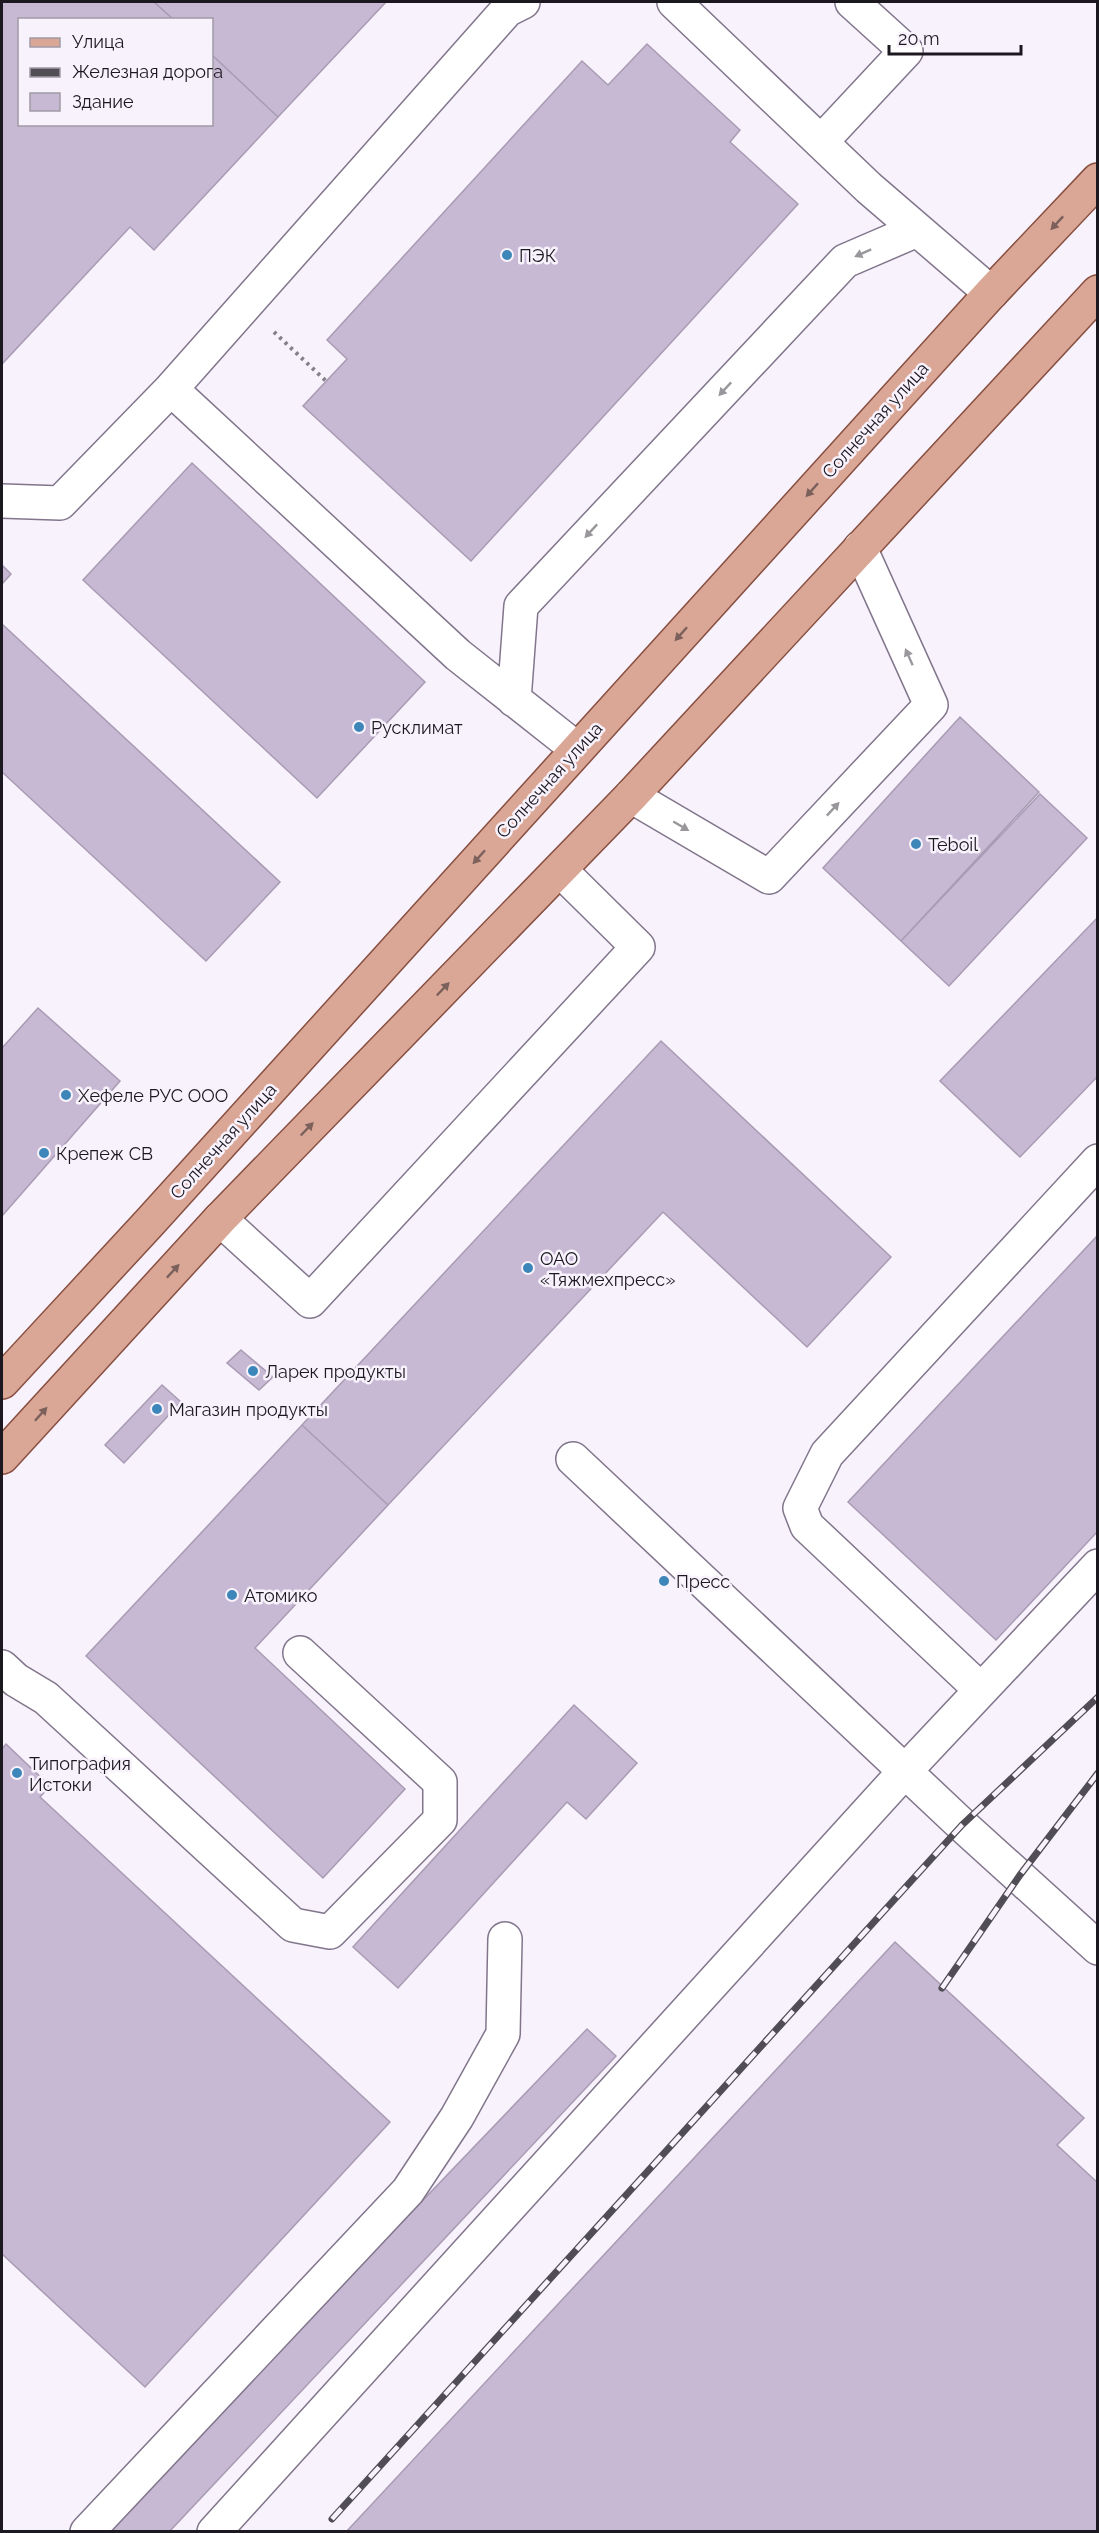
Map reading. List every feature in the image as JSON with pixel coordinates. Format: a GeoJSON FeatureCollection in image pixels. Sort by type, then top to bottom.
{"type":"FeatureCollection","features":[{"type":"Feature","properties":{"kind":"main road","name":"Солнечная улица"},"geometry":{"type":"LineString","coordinates":[[2,1382],[150,1222],[991,293],[1098,180]]}},
{"type":"Feature","properties":{"kind":"main road"},"geometry":{"type":"LineString","coordinates":[[2,1457],[220,1219],[631,796],[1098,292]]}},
{"type":"Feature","properties":{"kind":"street"},"geometry":{"type":"LineString","coordinates":[[2,501],[60,503],[171,389],[507,10],[523,2]]}},
{"type":"Feature","properties":{"kind":"street"},"geometry":{"type":"LineString","coordinates":[[674,2],[821,142],[917,230],[991,293]]}},
{"type":"Feature","properties":{"kind":"street"},"geometry":{"type":"LineString","coordinates":[[821,142],[906,51],[852,2]]}},
{"type":"Feature","properties":{"kind":"street"},"geometry":{"type":"LineString","coordinates":[[514,700],[521,606],[845,261],[917,230]]}},
{"type":"Feature","properties":{"kind":"street"},"geometry":{"type":"LineString","coordinates":[[171,389],[458,655],[577,748]]}},
{"type":"Feature","properties":{"kind":"street"},"geometry":{"type":"LineString","coordinates":[[631,796],[769,877],[931,705],[860,549]]}},
{"type":"Feature","properties":{"kind":"street"},"geometry":{"type":"LineString","coordinates":[[220,1219],[310,1302],[638,947],[560,870]]}},
{"type":"Feature","properties":{"kind":"street"},"geometry":{"type":"LineString","coordinates":[[981,1690],[807,1526],[800,1508],[827,1454],[1098,1161]]}},
{"type":"Feature","properties":{"kind":"street"},"geometry":{"type":"LineString","coordinates":[[573,1459],[1098,1948]]}},
{"type":"Feature","properties":{"kind":"street"},"geometry":{"type":"LineString","coordinates":[[214,2532],[906,1770],[1098,1566]]}},
{"type":"Feature","properties":{"kind":"street"},"geometry":{"type":"LineString","coordinates":[[2,1666],[16,1680],[46,1698],[293,1925],[330,1932],[440,1820],[440,1782],[300,1653]]}},
{"type":"Feature","properties":{"kind":"street"},"geometry":{"type":"LineString","coordinates":[[87,2532],[408,2191],[457,2117],[503,2034],[505,1939]]}},
{"type":"Feature","properties":{"kind":"path"},"geometry":{"type":"LineString","coordinates":[[246,304],[326,381]]}},
{"type":"Feature","properties":{"kind":"building"},"geometry":{"type":"Polygon","coordinates":[[[2,2],[154,2],[172,18],[18,18],[18,126],[213,126],[213,56],[278,117],[154,250],[130,227],[2,364],[2,2]]]}},
{"type":"Feature","properties":{"kind":"building"},"geometry":{"type":"Polygon","coordinates":[[[154,2],[386,2],[278,117],[213,56],[213,18],[172,18],[154,2]]]}},
{"type":"Feature","properties":{"kind":"building"},"geometry":{"type":"Polygon","coordinates":[[[647,44],[740,130],[730,142],[798,204],[471,561],[303,406],[347,359],[327,340],[582,61],[608,85],[647,44]]]}},
{"type":"Feature","properties":{"kind":"building"},"geometry":{"type":"Polygon","coordinates":[[[192,463],[425,682],[317,798],[83,580],[192,463]]]}},
{"type":"Feature","properties":{"kind":"building"},"geometry":{"type":"Polygon","coordinates":[[[2,565],[11,574],[2,584],[2,565]]]}},
{"type":"Feature","properties":{"kind":"building"},"geometry":{"type":"Polygon","coordinates":[[[2,624],[280,882],[206,961],[2,772],[2,624]]]}},
{"type":"Feature","properties":{"kind":"building"},"geometry":{"type":"Polygon","coordinates":[[[960,717],[1039,792],[901,941],[823,868],[960,717]]]}},
{"type":"Feature","properties":{"kind":"building"},"geometry":{"type":"Polygon","coordinates":[[[1040,794],[1087,838],[949,986],[901,941],[1040,794]]]}},
{"type":"Feature","properties":{"kind":"building"},"geometry":{"type":"Polygon","coordinates":[[[1098,917],[1098,1076],[1020,1157],[940,1081],[1098,917]]]}},
{"type":"Feature","properties":{"kind":"building"},"geometry":{"type":"Polygon","coordinates":[[[38,1008],[120,1081],[2,1216],[2,1048],[38,1008]]]}},
{"type":"Feature","properties":{"kind":"building"},"geometry":{"type":"Polygon","coordinates":[[[661,1041],[891,1257],[807,1347],[663,1212],[388,1505],[302,1425],[661,1041]]]}},
{"type":"Feature","properties":{"kind":"building"},"geometry":{"type":"Polygon","coordinates":[[[1098,1235],[1098,1531],[996,1640],[848,1502],[1098,1235]]]}},
{"type":"Feature","properties":{"kind":"building"},"geometry":{"type":"Polygon","coordinates":[[[241,1350],[273,1377],[259,1390],[227,1363],[241,1350]]]}},
{"type":"Feature","properties":{"kind":"building"},"geometry":{"type":"Polygon","coordinates":[[[162,1385],[181,1402],[124,1463],[105,1445],[162,1385]]]}},
{"type":"Feature","properties":{"kind":"building"},"geometry":{"type":"Polygon","coordinates":[[[302,1425],[388,1505],[255,1648],[405,1789],[323,1878],[86,1656],[302,1425]]]}},
{"type":"Feature","properties":{"kind":"building"},"geometry":{"type":"Polygon","coordinates":[[[574,1705],[637,1763],[586,1819],[567,1802],[398,1988],[353,1947],[574,1705]]]}},
{"type":"Feature","properties":{"kind":"building"},"geometry":{"type":"Polygon","coordinates":[[[6,1744],[50,1786],[40,1797],[390,2122],[145,2387],[2,2254],[2,1749],[6,1744]]]}},
{"type":"Feature","properties":{"kind":"building"},"geometry":{"type":"Polygon","coordinates":[[[895,1942],[1084,2118],[1057,2145],[1098,2183],[1098,2532],[346,2532],[895,1942]]]}},
{"type":"Feature","properties":{"kind":"building"},"geometry":{"type":"Polygon","coordinates":[[[587,2029],[616,2056],[169,2532],[105,2532],[587,2029]]]}},
{"type":"Feature","properties":{"kind":"railway"},"geometry":{"type":"LineString","coordinates":[[332,2519],[962,1825],[1098,1697]]}},
{"type":"Feature","properties":{"kind":"railway"},"geometry":{"type":"LineString","coordinates":[[942,1988],[1020,1875],[1098,1773]]}},
{"type":"Feature","properties":{"kind":"place","name":"ПЭК"},"geometry":{"type":"Point","coordinates":[507,255]}},
{"type":"Feature","properties":{"kind":"place","name":"Русклимат"},"geometry":{"type":"Point","coordinates":[359,727]}},
{"type":"Feature","properties":{"kind":"place","name":"Teboil"},"geometry":{"type":"Point","coordinates":[916,844]}},
{"type":"Feature","properties":{"kind":"place","name":"Хефеле РУС ООО"},"geometry":{"type":"Point","coordinates":[66,1095]}},
{"type":"Feature","properties":{"kind":"place","name":"Крепеж СВ"},"geometry":{"type":"Point","coordinates":[44,1153]}},
{"type":"Feature","properties":{"kind":"place","name":"ОАО «Тяжмехпресс»"},"geometry":{"type":"Point","coordinates":[528,1268]}},
{"type":"Feature","properties":{"kind":"place","name":"Ларек продукты"},"geometry":{"type":"Point","coordinates":[253,1371]}},
{"type":"Feature","properties":{"kind":"place","name":"Магазин продукты"},"geometry":{"type":"Point","coordinates":[157,1409]}},
{"type":"Feature","properties":{"kind":"place","name":"Пресс"},"geometry":{"type":"Point","coordinates":[664,1581]}},
{"type":"Feature","properties":{"kind":"place","name":"Атомико"},"geometry":{"type":"Point","coordinates":[232,1595]}},
{"type":"Feature","properties":{"kind":"place","name":"Типография Истоки"},"geometry":{"type":"Point","coordinates":[17,1773]}}]}
